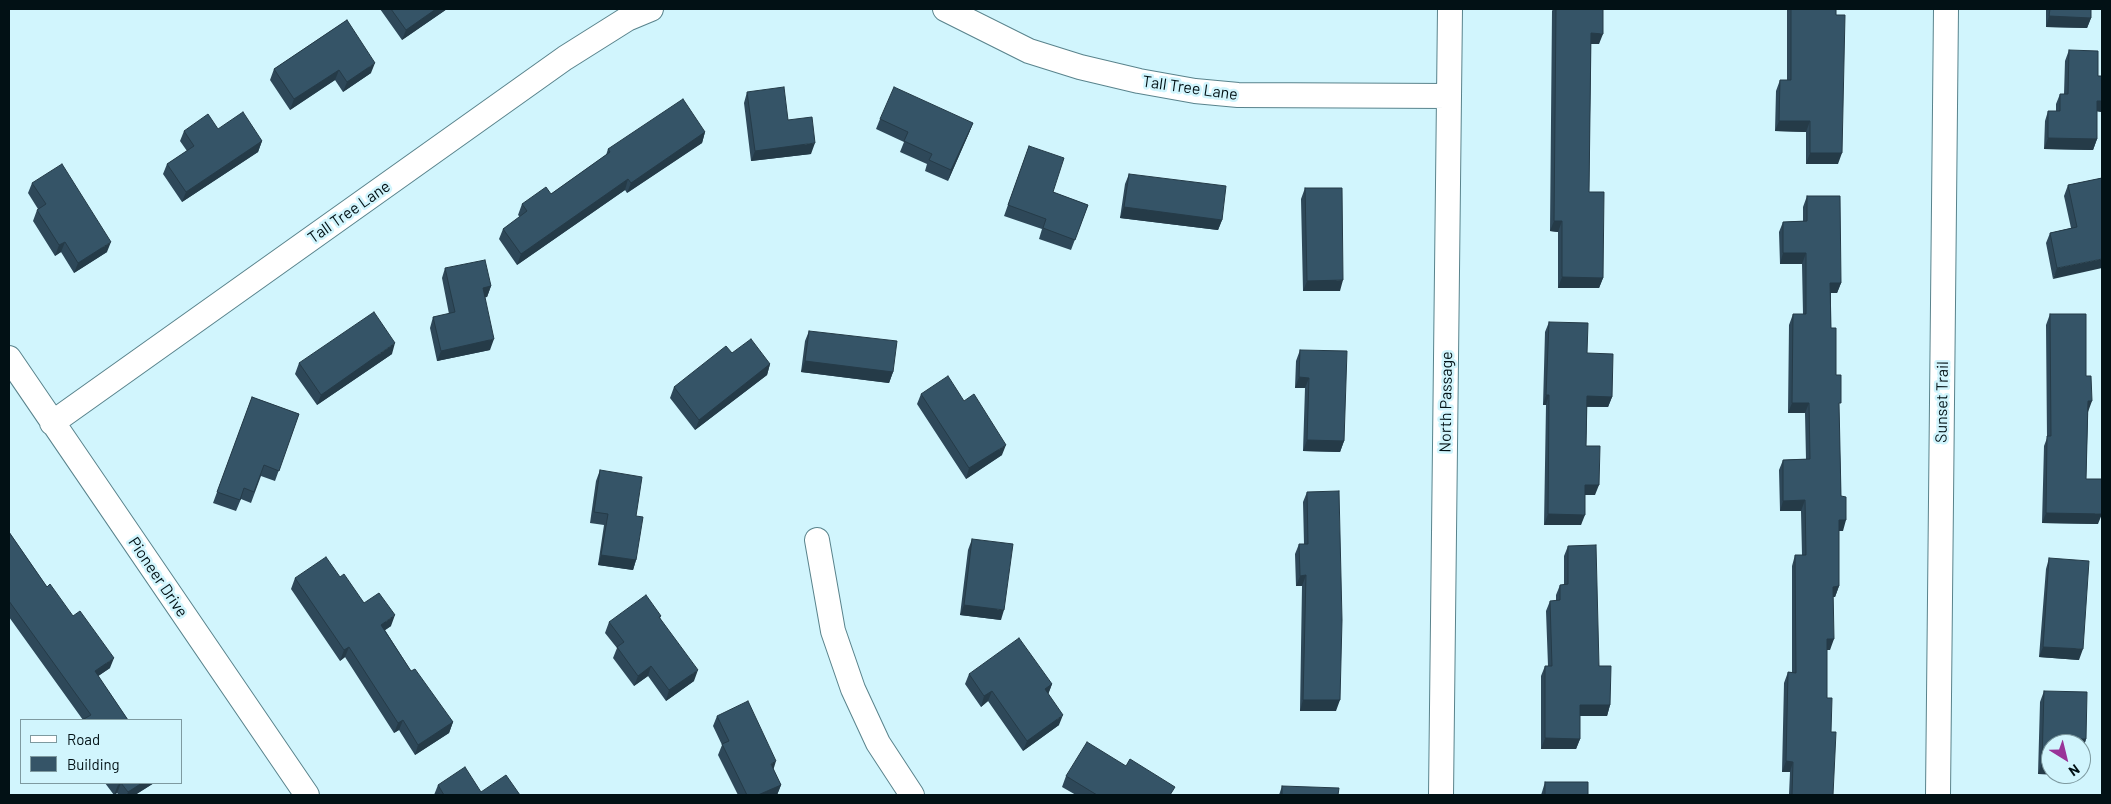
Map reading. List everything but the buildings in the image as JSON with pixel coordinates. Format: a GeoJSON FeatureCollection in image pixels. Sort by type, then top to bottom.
{"type":"FeatureCollection","features":[{"type":"Feature","properties":{"kind":"street","name":"Tall Tree Lane"},"geometry":{"type":"LineString","coordinates":[[52,423],[565,58],[627,19],[651,9]]}},
{"type":"Feature","properties":{"kind":"street","name":"Tall Tree Lane"},"geometry":{"type":"LineString","coordinates":[[945,9],[1029,51],[1080,67],[1195,91],[1238,95],[1449,96]]}},
{"type":"Feature","properties":{"kind":"street","name":"North Passage"},"geometry":{"type":"LineString","coordinates":[[1441,795],[1450,9]]}},
{"type":"Feature","properties":{"kind":"street","name":"Sunset Trail"},"geometry":{"type":"LineString","coordinates":[[1938,795],[1946,9]]}},
{"type":"Feature","properties":{"kind":"street","name":"Pioneer Drive"},"geometry":{"type":"LineString","coordinates":[[9,358],[307,795]]}},
{"type":"Feature","properties":{"kind":"street"},"geometry":{"type":"LineString","coordinates":[[817,540],[833,631],[853,689],[878,744],[912,795]]}}]}
